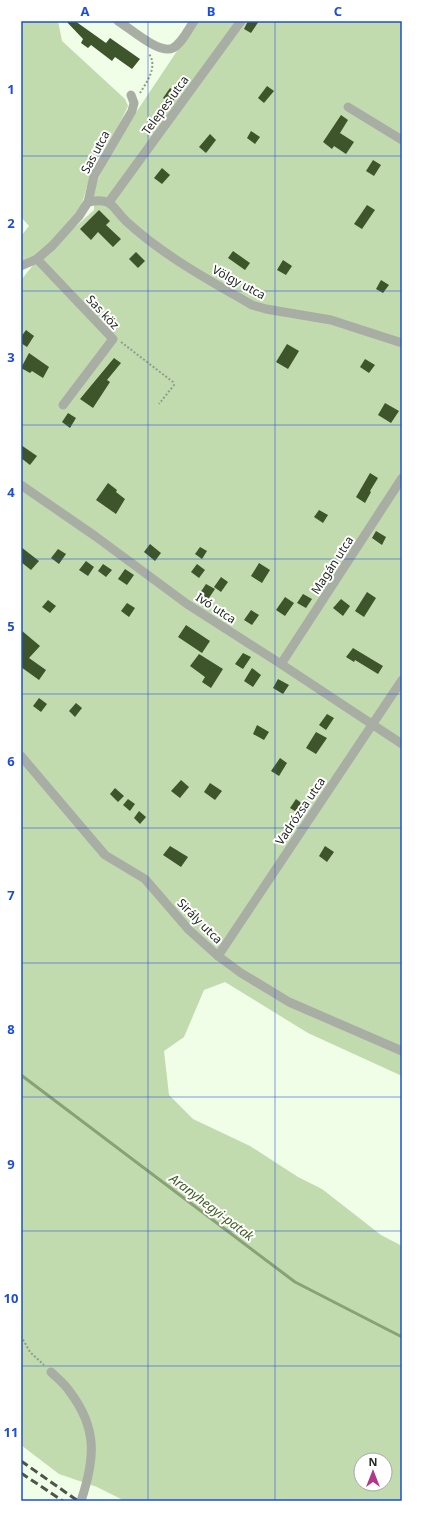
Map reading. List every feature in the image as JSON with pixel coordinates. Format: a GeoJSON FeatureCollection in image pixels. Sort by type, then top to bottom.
{"type":"FeatureCollection","features":[{"type":"Feature","properties":{"kind":"street"},"geometry":{"type":"LineString","coordinates":[[118,21],[157,47],[164,49],[171,49],[182,39],[194,21]]}},
{"type":"Feature","properties":{"kind":"street","name":"Telepes utca"},"geometry":{"type":"LineString","coordinates":[[109,202],[241,21]]}},
{"type":"Feature","properties":{"kind":"street","name":"Sas utca"},"geometry":{"type":"LineString","coordinates":[[21,266],[37,259],[52,246],[79,216],[88,202],[94,176],[132,112],[134,102],[131,95]]}},
{"type":"Feature","properties":{"kind":"street"},"geometry":{"type":"LineString","coordinates":[[348,107],[402,140]]}},
{"type":"Feature","properties":{"kind":"street"},"geometry":{"type":"LineString","coordinates":[[88,202],[103,200],[109,202]]}},
{"type":"Feature","properties":{"kind":"street","name":"Völgy utca"},"geometry":{"type":"LineString","coordinates":[[109,202],[113,205],[117,213],[140,234],[163,251],[252,305],[274,311],[331,320],[402,343]]}},
{"type":"Feature","properties":{"kind":"street","name":"Sas köz"},"geometry":{"type":"LineString","coordinates":[[37,259],[113,339],[63,405]]}},
{"type":"Feature","properties":{"kind":"street","name":"Magán utca"},"geometry":{"type":"LineString","coordinates":[[282,664],[402,478]]}},
{"type":"Feature","properties":{"kind":"street","name":"Ivó utca"},"geometry":{"type":"LineString","coordinates":[[21,485],[95,536],[187,604],[282,664],[402,744]]}},
{"type":"Feature","properties":{"kind":"street","name":"Vadrózsa utca"},"geometry":{"type":"LineString","coordinates":[[218,956],[402,680]]}},
{"type":"Feature","properties":{"kind":"street","name":"Sirály utca"},"geometry":{"type":"LineString","coordinates":[[21,756],[105,855],[145,879],[190,930],[218,956],[241,973],[289,1002],[402,1051]]}},
{"type":"Feature","properties":{"kind":"street"},"geometry":{"type":"LineString","coordinates":[[51,1372],[70,1391],[83,1414],[92,1438],[90,1466],[81,1501]]}},
{"type":"Feature","properties":{"kind":"path"},"geometry":{"type":"LineString","coordinates":[[142,90],[153,69],[152,58],[143,48],[146,40]]}},
{"type":"Feature","properties":{"kind":"path"},"geometry":{"type":"LineString","coordinates":[[113,339],[118,340],[173,382],[174,386],[159,404]]}},
{"type":"Feature","properties":{"kind":"path"},"geometry":{"type":"LineString","coordinates":[[21,1336],[30,1352],[51,1372]]}},
{"type":"Feature","properties":{"kind":"green space"},"geometry":{"type":"Polygon","coordinates":[[[21,21],[58,21],[62,41],[125,99],[128,106],[117,129],[97,159],[92,170],[80,210],[58,237],[31,259],[21,262],[21,236],[29,226],[21,217],[21,21]]]}},
{"type":"Feature","properties":{"kind":"green space"},"geometry":{"type":"Polygon","coordinates":[[[197,21],[402,21],[402,1076],[308,1033],[225,982],[204,990],[184,1037],[164,1051],[169,1095],[193,1119],[250,1146],[298,1177],[322,1189],[381,1235],[402,1246],[402,1501],[125,1501],[97,1487],[59,1474],[21,1445],[21,280],[34,264],[94,210],[94,187],[117,141],[197,21]]]}},
{"type":"Feature","properties":{"kind":"building"},"geometry":{"type":"Polygon","coordinates":[[[66,21],[75,21],[106,43],[110,38],[140,59],[132,69],[115,57],[112,61],[91,45],[88,48],[81,43],[83,39],[66,21]]]}},
{"type":"Feature","properties":{"kind":"building"},"geometry":{"type":"Polygon","coordinates":[[[248,21],[259,21],[251,33],[244,29],[248,21]]]}},
{"type":"Feature","properties":{"kind":"building"},"geometry":{"type":"Polygon","coordinates":[[[267,86],[274,91],[264,103],[258,98],[267,86]]]}},
{"type":"Feature","properties":{"kind":"building"},"geometry":{"type":"Polygon","coordinates":[[[170,88],[178,94],[171,104],[163,98],[170,88]]]}},
{"type":"Feature","properties":{"kind":"building"},"geometry":{"type":"Polygon","coordinates":[[[341,115],[348,120],[340,133],[354,142],[346,154],[334,146],[332,149],[323,142],[341,115]]]}},
{"type":"Feature","properties":{"kind":"building"},"geometry":{"type":"Polygon","coordinates":[[[251,131],[260,137],[255,144],[247,138],[251,131]]]}},
{"type":"Feature","properties":{"kind":"building"},"geometry":{"type":"Polygon","coordinates":[[[210,134],[216,140],[206,153],[199,147],[210,134]]]}},
{"type":"Feature","properties":{"kind":"building"},"geometry":{"type":"Polygon","coordinates":[[[373,160],[381,165],[374,176],[366,171],[373,160]]]}},
{"type":"Feature","properties":{"kind":"building"},"geometry":{"type":"Polygon","coordinates":[[[162,168],[170,175],[162,184],[154,178],[162,168]]]}},
{"type":"Feature","properties":{"kind":"building"},"geometry":{"type":"Polygon","coordinates":[[[367,205],[375,210],[362,229],[354,224],[367,205]]]}},
{"type":"Feature","properties":{"kind":"building"},"geometry":{"type":"Polygon","coordinates":[[[99,210],[110,221],[106,225],[121,239],[113,247],[98,232],[91,240],[80,229],[99,210]]]}},
{"type":"Feature","properties":{"kind":"building"},"geometry":{"type":"Polygon","coordinates":[[[233,251],[250,263],[245,270],[228,258],[233,251]]]}},
{"type":"Feature","properties":{"kind":"building"},"geometry":{"type":"Polygon","coordinates":[[[136,252],[145,261],[138,268],[129,259],[136,252]]]}},
{"type":"Feature","properties":{"kind":"building"},"geometry":{"type":"Polygon","coordinates":[[[283,260],[292,266],[286,275],[277,270],[283,260]]]}},
{"type":"Feature","properties":{"kind":"building"},"geometry":{"type":"Polygon","coordinates":[[[381,280],[389,285],[383,293],[376,289],[381,280]]]}},
{"type":"Feature","properties":{"kind":"building"},"geometry":{"type":"Polygon","coordinates":[[[26,330],[34,336],[27,347],[21,343],[21,337],[26,330]]]}},
{"type":"Feature","properties":{"kind":"building"},"geometry":{"type":"Polygon","coordinates":[[[287,344],[299,351],[288,369],[276,362],[287,344]]]}},
{"type":"Feature","properties":{"kind":"building"},"geometry":{"type":"Polygon","coordinates":[[[29,353],[49,367],[43,378],[32,371],[30,373],[21,368],[29,353]]]}},
{"type":"Feature","properties":{"kind":"building"},"geometry":{"type":"Polygon","coordinates":[[[114,358],[121,363],[107,380],[110,382],[93,408],[80,399],[114,358]]]}},
{"type":"Feature","properties":{"kind":"building"},"geometry":{"type":"Polygon","coordinates":[[[365,359],[375,365],[369,373],[360,367],[365,359]]]}},
{"type":"Feature","properties":{"kind":"building"},"geometry":{"type":"Polygon","coordinates":[[[385,403],[399,411],[391,423],[378,415],[385,403]]]}},
{"type":"Feature","properties":{"kind":"building"},"geometry":{"type":"Polygon","coordinates":[[[68,413],[76,418],[70,428],[62,422],[68,413]]]}},
{"type":"Feature","properties":{"kind":"building"},"geometry":{"type":"Polygon","coordinates":[[[21,445],[37,456],[30,465],[21,458],[21,445]]]}},
{"type":"Feature","properties":{"kind":"building"},"geometry":{"type":"Polygon","coordinates":[[[370,473],[378,478],[365,503],[356,497],[370,473]]]}},
{"type":"Feature","properties":{"kind":"building"},"geometry":{"type":"Polygon","coordinates":[[[108,483],[125,499],[116,514],[96,500],[108,483]]]}},
{"type":"Feature","properties":{"kind":"building"},"geometry":{"type":"Polygon","coordinates":[[[319,510],[328,515],[323,523],[314,517],[319,510]]]}},
{"type":"Feature","properties":{"kind":"building"},"geometry":{"type":"Polygon","coordinates":[[[376,531],[386,537],[382,545],[372,538],[376,531]]]}},
{"type":"Feature","properties":{"kind":"building"},"geometry":{"type":"Polygon","coordinates":[[[150,544],[161,553],[155,561],[144,552],[150,544]]]}},
{"type":"Feature","properties":{"kind":"building"},"geometry":{"type":"Polygon","coordinates":[[[21,547],[39,561],[31,570],[21,562],[21,547]]]}},
{"type":"Feature","properties":{"kind":"building"},"geometry":{"type":"Polygon","coordinates":[[[200,547],[207,551],[202,559],[195,554],[200,547]]]}},
{"type":"Feature","properties":{"kind":"building"},"geometry":{"type":"Polygon","coordinates":[[[58,549],[66,554],[59,564],[51,558],[58,549]]]}},
{"type":"Feature","properties":{"kind":"building"},"geometry":{"type":"Polygon","coordinates":[[[86,561],[94,567],[88,576],[79,570],[86,561]]]}},
{"type":"Feature","properties":{"kind":"building"},"geometry":{"type":"Polygon","coordinates":[[[259,563],[270,570],[262,583],[251,576],[259,563]]]}},
{"type":"Feature","properties":{"kind":"building"},"geometry":{"type":"Polygon","coordinates":[[[103,564],[112,570],[106,577],[98,571],[103,564]]]}},
{"type":"Feature","properties":{"kind":"building"},"geometry":{"type":"Polygon","coordinates":[[[197,564],[205,570],[199,578],[191,572],[197,564]]]}},
{"type":"Feature","properties":{"kind":"building"},"geometry":{"type":"Polygon","coordinates":[[[125,569],[134,575],[127,585],[118,579],[125,569]]]}},
{"type":"Feature","properties":{"kind":"building"},"geometry":{"type":"Polygon","coordinates":[[[221,577],[228,582],[221,592],[214,587],[221,577]]]}},
{"type":"Feature","properties":{"kind":"building"},"geometry":{"type":"Polygon","coordinates":[[[206,584],[215,589],[207,601],[198,596],[206,584]]]}},
{"type":"Feature","properties":{"kind":"building"},"geometry":{"type":"Polygon","coordinates":[[[367,592],[376,598],[364,617],[355,611],[367,592]]]}},
{"type":"Feature","properties":{"kind":"building"},"geometry":{"type":"Polygon","coordinates":[[[303,594],[312,599],[306,608],[297,603],[303,594]]]}},
{"type":"Feature","properties":{"kind":"building"},"geometry":{"type":"Polygon","coordinates":[[[285,597],[294,603],[285,616],[276,610],[285,597]]]}},
{"type":"Feature","properties":{"kind":"building"},"geometry":{"type":"Polygon","coordinates":[[[341,599],[350,606],[343,616],[333,608],[341,599]]]}},
{"type":"Feature","properties":{"kind":"building"},"geometry":{"type":"Polygon","coordinates":[[[48,600],[56,606],[50,613],[42,607],[48,600]]]}},
{"type":"Feature","properties":{"kind":"building"},"geometry":{"type":"Polygon","coordinates":[[[127,603],[135,608],[129,617],[121,611],[127,603]]]}},
{"type":"Feature","properties":{"kind":"building"},"geometry":{"type":"Polygon","coordinates":[[[251,610],[259,615],[252,625],[244,620],[251,610]]]}},
{"type":"Feature","properties":{"kind":"building"},"geometry":{"type":"Polygon","coordinates":[[[186,625],[210,641],[202,653],[178,637],[186,625]]]}},
{"type":"Feature","properties":{"kind":"building"},"geometry":{"type":"Polygon","coordinates":[[[21,630],[40,646],[29,658],[46,670],[39,680],[21,667],[21,630]]]}},
{"type":"Feature","properties":{"kind":"building"},"geometry":{"type":"Polygon","coordinates":[[[353,648],[383,666],[378,674],[355,660],[354,662],[346,657],[353,648]]]}},
{"type":"Feature","properties":{"kind":"building"},"geometry":{"type":"Polygon","coordinates":[[[243,653],[251,657],[243,669],[235,664],[243,653]]]}},
{"type":"Feature","properties":{"kind":"building"},"geometry":{"type":"Polygon","coordinates":[[[199,654],[223,669],[211,688],[202,682],[205,677],[190,666],[199,654]]]}},
{"type":"Feature","properties":{"kind":"building"},"geometry":{"type":"Polygon","coordinates":[[[252,668],[261,675],[253,687],[244,681],[252,668]]]}},
{"type":"Feature","properties":{"kind":"building"},"geometry":{"type":"Polygon","coordinates":[[[278,679],[289,685],[283,694],[273,688],[278,679]]]}},
{"type":"Feature","properties":{"kind":"building"},"geometry":{"type":"Polygon","coordinates":[[[39,698],[47,704],[41,712],[33,706],[39,698]]]}},
{"type":"Feature","properties":{"kind":"building"},"geometry":{"type":"Polygon","coordinates":[[[76,703],[82,708],[75,717],[69,711],[76,703]]]}},
{"type":"Feature","properties":{"kind":"building"},"geometry":{"type":"Polygon","coordinates":[[[327,714],[334,718],[326,730],[319,725],[327,714]]]}},
{"type":"Feature","properties":{"kind":"building"},"geometry":{"type":"Polygon","coordinates":[[[257,725],[269,732],[264,740],[253,734],[257,725]]]}},
{"type":"Feature","properties":{"kind":"building"},"geometry":{"type":"Polygon","coordinates":[[[316,732],[327,738],[316,754],[306,748],[316,732]]]}},
{"type":"Feature","properties":{"kind":"building"},"geometry":{"type":"Polygon","coordinates":[[[280,758],[287,763],[279,776],[271,771],[280,758]]]}},
{"type":"Feature","properties":{"kind":"building"},"geometry":{"type":"Polygon","coordinates":[[[181,780],[189,787],[180,798],[171,791],[181,780]]]}},
{"type":"Feature","properties":{"kind":"building"},"geometry":{"type":"Polygon","coordinates":[[[210,783],[222,791],[215,800],[204,792],[210,783]]]}},
{"type":"Feature","properties":{"kind":"building"},"geometry":{"type":"Polygon","coordinates":[[[115,788],[124,796],[118,802],[110,794],[115,788]]]}},
{"type":"Feature","properties":{"kind":"building"},"geometry":{"type":"Polygon","coordinates":[[[128,799],[135,804],[130,811],[123,805],[128,799]]]}},
{"type":"Feature","properties":{"kind":"building"},"geometry":{"type":"Polygon","coordinates":[[[296,799],[304,805],[298,813],[290,808],[296,799]]]}},
{"type":"Feature","properties":{"kind":"building"},"geometry":{"type":"Polygon","coordinates":[[[139,811],[146,817],[140,824],[134,818],[139,811]]]}},
{"type":"Feature","properties":{"kind":"building"},"geometry":{"type":"Polygon","coordinates":[[[170,846],[188,857],[181,867],[163,855],[170,846]]]}},
{"type":"Feature","properties":{"kind":"building"},"geometry":{"type":"Polygon","coordinates":[[[325,846],[334,852],[327,862],[319,856],[325,846]]]}},
{"type":"Feature","properties":{"kind":"waterway","name":"Aranyhegyi-patak"},"geometry":{"type":"LineString","coordinates":[[21,1075],[295,1282],[402,1337]]}},
{"type":"Feature","properties":{"kind":"railway"},"geometry":{"type":"LineString","coordinates":[[21,1461],[78,1501]]}},
{"type":"Feature","properties":{"kind":"railway"},"geometry":{"type":"LineString","coordinates":[[21,1473],[63,1501]]}}]}
